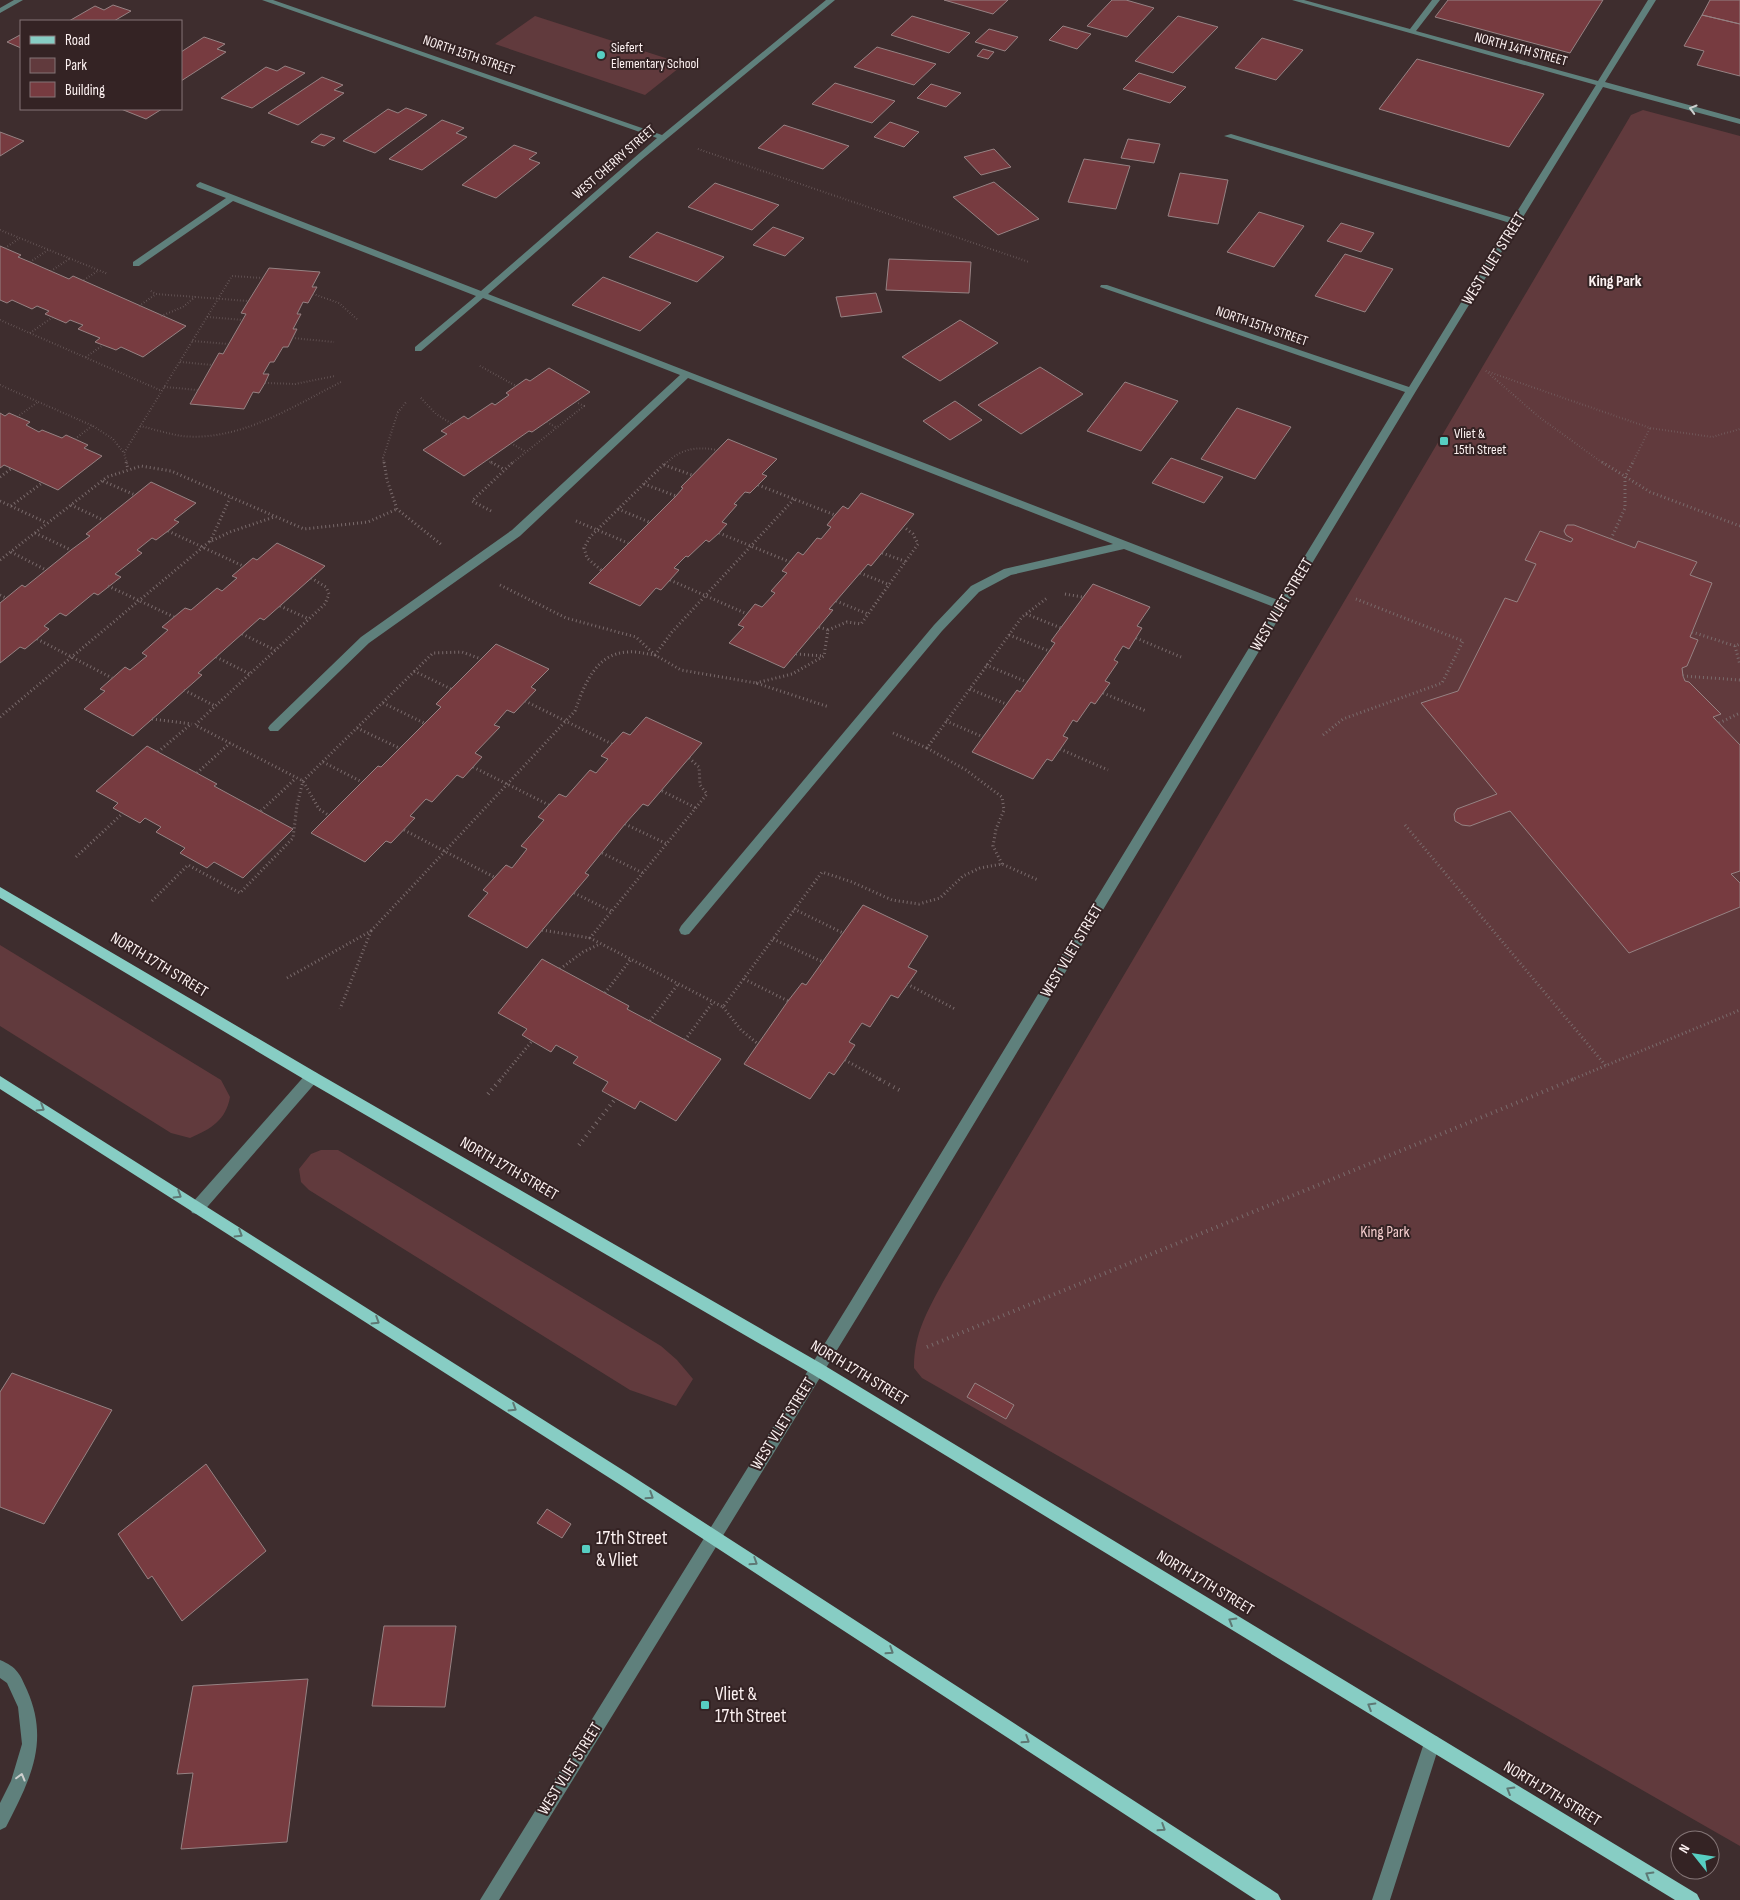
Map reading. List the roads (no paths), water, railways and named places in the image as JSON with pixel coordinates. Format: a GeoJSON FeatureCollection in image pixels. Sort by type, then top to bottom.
{"type":"FeatureCollection","features":[{"type":"Feature","properties":{"kind":"main road","name":"NORTH 17TH STREET"},"geometry":{"type":"LineString","coordinates":[[0,892],[312,1077],[817,1369],[1691,1900]]}},
{"type":"Feature","properties":{"kind":"main road"},"geometry":{"type":"LineString","coordinates":[[0,1082],[713,1536],[1272,1900]]}},
{"type":"Feature","properties":{"kind":"street"},"geometry":{"type":"LineString","coordinates":[[0,11],[19,0]]}},
{"type":"Feature","properties":{"kind":"street","name":"NORTH 15TH STREET"},"geometry":{"type":"LineString","coordinates":[[266,0],[624,122],[663,138]]}},
{"type":"Feature","properties":{"kind":"street","name":"WEST CHERRY STREET"},"geometry":{"type":"LineString","coordinates":[[418,349],[663,138],[831,0]]}},
{"type":"Feature","properties":{"kind":"street","name":"NORTH 14TH STREET"},"geometry":{"type":"LineString","coordinates":[[1296,0],[1740,122]]}},
{"type":"Feature","properties":{"kind":"street"},"geometry":{"type":"LineString","coordinates":[[1411,32],[1436,0]]}},
{"type":"Feature","properties":{"kind":"street","name":"WEST VLIET STREET"},"geometry":{"type":"LineString","coordinates":[[489,1900],[817,1369],[1411,391],[1602,84],[1652,0]]}},
{"type":"Feature","properties":{"kind":"street"},"geometry":{"type":"LineString","coordinates":[[1228,136],[1516,222]]}},
{"type":"Feature","properties":{"kind":"street"},"geometry":{"type":"LineString","coordinates":[[200,185],[1282,606]]}},
{"type":"Feature","properties":{"kind":"street"},"geometry":{"type":"LineString","coordinates":[[136,264],[232,198]]}},
{"type":"Feature","properties":{"kind":"street","name":"NORTH 15TH STREET"},"geometry":{"type":"LineString","coordinates":[[1104,287],[1411,391]]}},
{"type":"Feature","properties":{"kind":"street"},"geometry":{"type":"LineString","coordinates":[[274,728],[365,640],[471,566],[522,527],[687,374]]}},
{"type":"Feature","properties":{"kind":"street"},"geometry":{"type":"LineString","coordinates":[[685,930],[938,628],[975,589],[1008,572],[1124,545]]}},
{"type":"Feature","properties":{"kind":"street"},"geometry":{"type":"LineString","coordinates":[[198,1208],[312,1077]]}},
{"type":"Feature","properties":{"kind":"street"},"geometry":{"type":"LineString","coordinates":[[0,1668],[12,1677],[26,1708],[30,1744],[20,1784],[0,1821]]}},
{"type":"Feature","properties":{"kind":"street"},"geometry":{"type":"LineString","coordinates":[[1381,1900],[1432,1743]]}},
{"type":"Feature","properties":{"kind":"place","name":"Siefert Elementary School"},"geometry":{"type":"Point","coordinates":[601,55]}},
{"type":"Feature","properties":{"kind":"place","name":"Vliet & 15th Street"},"geometry":{"type":"Point","coordinates":[1444,441]}},
{"type":"Feature","properties":{"kind":"place","name":"17th Street & Vliet"},"geometry":{"type":"Point","coordinates":[586,1549]}},
{"type":"Feature","properties":{"kind":"place","name":"Vliet & 17th Street"},"geometry":{"type":"Point","coordinates":[705,1705]}},
{"type":"Feature","properties":{"kind":"district","name":"King Park"},"geometry":{"type":"Point","coordinates":[1615,281]}}]}
